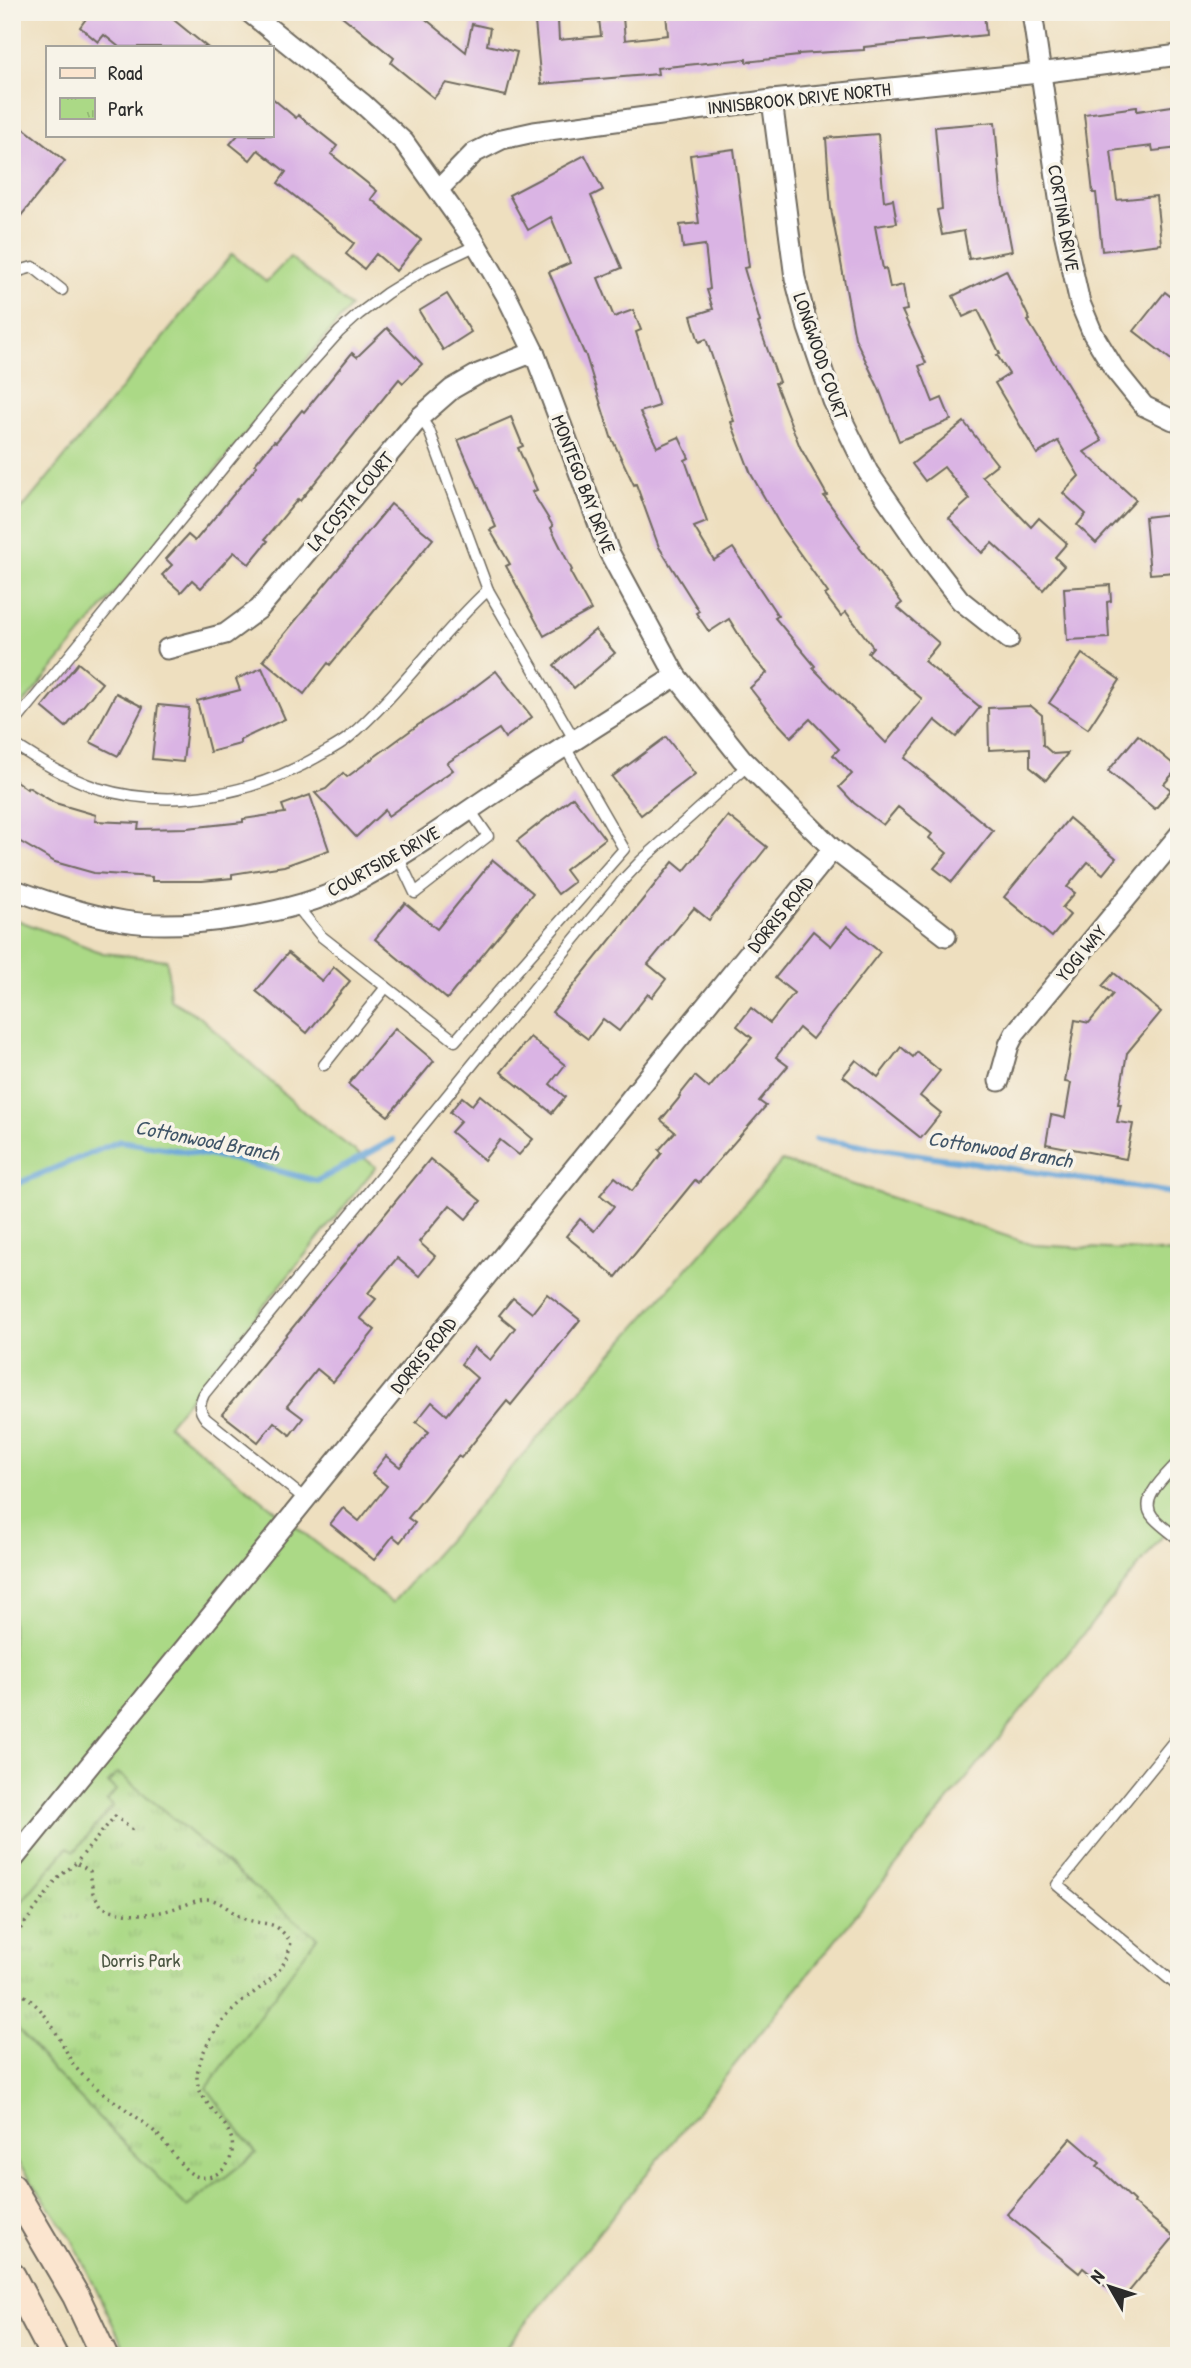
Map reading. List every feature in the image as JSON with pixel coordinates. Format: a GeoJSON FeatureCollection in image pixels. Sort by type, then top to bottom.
{"type":"FeatureCollection","features":[{"type":"Feature","properties":{"kind":"main road"},"geometry":{"type":"LineString","coordinates":[[12,2187],[76,2296],[104,2356]]}},
{"type":"Feature","properties":{"kind":"main road"},"geometry":{"type":"LineString","coordinates":[[12,2276],[54,2356]]}},
{"type":"Feature","properties":{"kind":"street","name":"MONTEGO BAY DRIVE"},"geometry":{"type":"LineString","coordinates":[[249,12],[363,104],[404,142],[477,244],[534,352],[608,552],[676,676],[747,765],[833,849],[946,936]]}},
{"type":"Feature","properties":{"kind":"street","name":"CORTINA DRIVE"},"geometry":{"type":"LineString","coordinates":[[1032,12],[1064,232],[1080,303],[1093,334],[1115,370],[1144,406],[1173,420],[1179,419]]}},
{"type":"Feature","properties":{"kind":"street","name":"INNISBROOK DRIVE NORTH"},"geometry":{"type":"LineString","coordinates":[[439,189],[474,153],[502,139],[534,132],[772,100],[1039,73],[1179,55]]}},
{"type":"Feature","properties":{"kind":"street","name":"LONGWOOD COURT"},"geometry":{"type":"LineString","coordinates":[[772,100],[795,278],[808,328],[833,401],[868,472],[929,561],[960,600],[1009,639]]}},
{"type":"Feature","properties":{"kind":"street","name":"LA COSTA COURT"},"geometry":{"type":"LineString","coordinates":[[167,649],[225,634],[259,609],[420,417],[452,389],[478,374],[534,352]]}},
{"type":"Feature","properties":{"kind":"street","name":"COURTSIDE DRIVE"},"geometry":{"type":"LineString","coordinates":[[12,889],[57,906],[125,922],[198,924],[295,905],[344,888],[420,845],[676,676]]}},
{"type":"Feature","properties":{"kind":"street","name":"YOGI WAY"},"geometry":{"type":"LineString","coordinates":[[999,1081],[1015,1033],[1179,835]]}},
{"type":"Feature","properties":{"kind":"street","name":"DORRIS ROAD"},"geometry":{"type":"LineString","coordinates":[[12,1861],[833,849]]}},
{"type":"Feature","properties":{"kind":"lane"},"geometry":{"type":"LineString","coordinates":[[12,726],[279,399],[339,332],[387,293],[426,269],[477,244]]}},
{"type":"Feature","properties":{"kind":"lane"},"geometry":{"type":"LineString","coordinates":[[12,273],[33,267],[62,290]]}},
{"type":"Feature","properties":{"kind":"lane"},"geometry":{"type":"LineString","coordinates":[[295,905],[321,936],[455,1041],[624,849],[488,590],[429,430],[420,417]]}},
{"type":"Feature","properties":{"kind":"lane"},"geometry":{"type":"LineString","coordinates":[[12,743],[66,775],[96,788],[131,795],[175,798],[217,795],[268,782],[307,764],[346,740],[384,705],[460,615],[488,590]]}},
{"type":"Feature","properties":{"kind":"lane"},"geometry":{"type":"LineString","coordinates":[[305,1499],[206,1419],[199,1405],[204,1394],[621,881],[747,765]]}},
{"type":"Feature","properties":{"kind":"lane"},"geometry":{"type":"LineString","coordinates":[[398,857],[415,892],[488,836],[470,810]]}},
{"type":"Feature","properties":{"kind":"lane"},"geometry":{"type":"LineString","coordinates":[[324,1065],[386,987]]}},
{"type":"Feature","properties":{"kind":"lane"},"geometry":{"type":"LineString","coordinates":[[1179,1461],[1149,1498],[1147,1507],[1151,1516],[1179,1539]]}},
{"type":"Feature","properties":{"kind":"lane"},"geometry":{"type":"LineString","coordinates":[[1179,1735],[1057,1885],[1179,1987]]}},
{"type":"Feature","properties":{"kind":"path"},"geometry":{"type":"LineString","coordinates":[[12,1940],[61,1876],[76,1863],[115,1816],[135,1832]]}},
{"type":"Feature","properties":{"kind":"path"},"geometry":{"type":"LineString","coordinates":[[12,1989],[24,1994],[47,2018],[75,2068],[155,2132],[187,2172],[199,2177],[212,2176],[226,2166],[233,2146],[232,2137],[216,2113],[205,2103],[197,2077],[200,2065],[205,2049],[232,2011],[282,1969],[291,1942],[272,1924],[241,1917],[218,1902],[208,1899],[134,1915],[102,1907],[93,1893],[90,1871],[76,1863]]}},
{"type":"Feature","properties":{"kind":"green space"},"geometry":{"type":"Polygon","coordinates":[[[232,254],[266,282],[290,257],[350,307],[12,718],[12,521],[232,254]]]}},
{"type":"Feature","properties":{"kind":"green space"},"geometry":{"type":"Polygon","coordinates":[[[12,918],[103,953],[167,960],[170,1000],[199,1016],[305,1113],[376,1167],[168,1425],[392,1603],[782,1161],[1033,1245],[1179,1253],[1179,1516],[499,2356],[128,2356],[72,2239],[12,2154],[12,918]]]}},
{"type":"Feature","properties":{"kind":"green space","name":"Dorris Park"},"geometry":{"type":"Polygon","coordinates":[[[118,1773],[317,1937],[207,2088],[256,2153],[187,2207],[55,2073],[12,2022],[12,1913],[68,1847],[75,1851],[113,1806],[107,1801],[116,1790],[108,1783],[118,1773]]]}},
{"type":"Feature","properties":{"kind":"building"},"geometry":{"type":"Polygon","coordinates":[[[91,12],[164,12],[206,46],[118,46],[104,35],[98,42],[80,27],[91,12]]]}},
{"type":"Feature","properties":{"kind":"building"},"geometry":{"type":"Polygon","coordinates":[[[337,12],[417,12],[466,52],[472,24],[490,28],[487,45],[517,52],[506,96],[446,83],[434,98],[391,63],[394,58],[337,12]]]}},
{"type":"Feature","properties":{"kind":"building"},"geometry":{"type":"Polygon","coordinates":[[[984,12],[986,35],[864,47],[864,50],[798,54],[746,62],[746,59],[657,68],[658,74],[541,84],[535,22],[558,20],[559,40],[601,36],[599,19],[623,17],[625,40],[668,35],[666,13],[984,12]]]}},
{"type":"Feature","properties":{"kind":"building"},"geometry":{"type":"Polygon","coordinates":[[[273,99],[337,146],[331,154],[377,191],[371,199],[421,240],[396,271],[376,254],[364,269],[346,254],[354,243],[278,183],[286,172],[258,150],[250,160],[230,144],[237,136],[273,136],[273,99]]]}},
{"type":"Feature","properties":{"kind":"building"},"geometry":{"type":"Polygon","coordinates":[[[1179,105],[1179,148],[1153,151],[1152,146],[1111,151],[1117,200],[1156,196],[1161,244],[1102,251],[1084,114],[1179,105]]]}},
{"type":"Feature","properties":{"kind":"building"},"geometry":{"type":"Polygon","coordinates":[[[12,119],[65,161],[12,227],[12,119]]]}},
{"type":"Feature","properties":{"kind":"building"},"geometry":{"type":"Polygon","coordinates":[[[995,122],[1001,193],[1012,251],[969,259],[964,231],[942,235],[937,210],[942,209],[935,127],[995,122]]]}},
{"type":"Feature","properties":{"kind":"building"},"geometry":{"type":"Polygon","coordinates":[[[878,134],[884,201],[893,199],[897,223],[875,226],[883,269],[886,268],[890,288],[903,285],[907,310],[902,311],[926,363],[919,366],[933,402],[942,398],[951,420],[899,441],[855,338],[831,209],[826,138],[878,134]]]}},
{"type":"Feature","properties":{"kind":"building"},"geometry":{"type":"Polygon","coordinates":[[[734,149],[749,267],[744,268],[760,322],[758,323],[779,382],[775,383],[800,447],[827,495],[824,496],[902,603],[897,607],[939,643],[924,661],[980,707],[956,737],[935,720],[905,758],[993,831],[952,882],[934,868],[947,853],[929,838],[932,834],[898,807],[883,825],[854,803],[839,787],[852,774],[833,755],[839,749],[810,719],[791,737],[775,720],[750,688],[767,673],[752,656],[729,619],[709,632],[696,613],[699,611],[659,547],[636,484],[634,485],[611,437],[585,353],[549,272],[570,263],[551,217],[528,230],[509,195],[585,155],[603,190],[591,196],[622,268],[598,278],[614,317],[633,310],[641,330],[636,332],[659,406],[640,412],[657,447],[679,437],[689,458],[685,460],[707,522],[694,527],[714,560],[733,548],[778,616],[775,618],[815,666],[813,668],[886,743],[922,699],[868,653],[873,647],[846,612],[841,616],[783,530],[751,474],[731,422],[734,421],[706,339],[699,342],[691,316],[713,309],[707,290],[710,289],[705,245],[683,248],[680,225],[699,223],[690,155],[734,149]]]}},
{"type":"Feature","properties":{"kind":"building"},"geometry":{"type":"Polygon","coordinates":[[[1006,270],[1030,320],[1028,321],[1102,441],[1084,452],[1136,500],[1096,543],[1077,525],[1086,514],[1063,493],[1079,476],[1058,441],[1037,454],[995,383],[1009,374],[997,355],[1000,354],[978,310],[963,317],[953,296],[1006,270]]]}},
{"type":"Feature","properties":{"kind":"building"},"geometry":{"type":"Polygon","coordinates":[[[1165,292],[1179,303],[1179,366],[1134,331],[1165,292]]]}},
{"type":"Feature","properties":{"kind":"building"},"geometry":{"type":"Polygon","coordinates":[[[447,294],[471,332],[443,350],[419,311],[447,294]]]}},
{"type":"Feature","properties":{"kind":"building"},"geometry":{"type":"Polygon","coordinates":[[[387,328],[422,364],[403,383],[399,379],[300,501],[298,499],[265,539],[268,541],[249,564],[234,552],[201,588],[192,580],[181,592],[162,575],[172,565],[166,559],[188,535],[195,541],[257,466],[255,464],[274,441],[276,442],[302,410],[304,412],[352,353],[357,357],[387,328]]]}},
{"type":"Feature","properties":{"kind":"building"},"geometry":{"type":"Polygon","coordinates":[[[511,417],[523,446],[518,448],[537,490],[532,492],[553,526],[551,528],[572,570],[570,572],[591,610],[544,636],[506,566],[510,564],[490,530],[496,527],[458,440],[511,417]]]}},
{"type":"Feature","properties":{"kind":"building"},"geometry":{"type":"Polygon","coordinates":[[[964,422],[997,464],[982,476],[1031,527],[1039,518],[1067,543],[1055,557],[1064,566],[1043,590],[992,543],[982,553],[949,518],[970,499],[944,467],[925,481],[912,464],[964,422]]]}},
{"type":"Feature","properties":{"kind":"building"},"geometry":{"type":"Polygon","coordinates":[[[391,504],[433,539],[304,694],[263,660],[391,504]]]}},
{"type":"Feature","properties":{"kind":"building"},"geometry":{"type":"Polygon","coordinates":[[[1179,513],[1179,557],[1174,557],[1175,572],[1150,574],[1145,517],[1179,513]]]}},
{"type":"Feature","properties":{"kind":"building"},"geometry":{"type":"Polygon","coordinates":[[[1110,585],[1111,601],[1107,602],[1109,638],[1067,640],[1064,588],[1110,585]]]}},
{"type":"Feature","properties":{"kind":"building"},"geometry":{"type":"Polygon","coordinates":[[[595,630],[615,653],[574,688],[554,665],[595,630]]]}},
{"type":"Feature","properties":{"kind":"building"},"geometry":{"type":"Polygon","coordinates":[[[1082,654],[1120,680],[1088,729],[1049,703],[1082,654]]]}},
{"type":"Feature","properties":{"kind":"building"},"geometry":{"type":"Polygon","coordinates":[[[78,663],[102,683],[66,727],[42,707],[78,663]]]}},
{"type":"Feature","properties":{"kind":"building"},"geometry":{"type":"Polygon","coordinates":[[[262,668],[285,719],[240,740],[240,744],[210,752],[197,701],[240,690],[236,679],[262,668]]]}},
{"type":"Feature","properties":{"kind":"building"},"geometry":{"type":"Polygon","coordinates":[[[496,671],[532,717],[505,738],[499,729],[447,763],[453,770],[388,816],[385,810],[356,837],[315,793],[326,789],[343,773],[347,777],[496,671]]]}},
{"type":"Feature","properties":{"kind":"building"},"geometry":{"type":"Polygon","coordinates":[[[116,693],[143,707],[118,756],[90,742],[116,693]]]}},
{"type":"Feature","properties":{"kind":"building"},"geometry":{"type":"Polygon","coordinates":[[[158,705],[189,708],[183,762],[152,759],[158,705]]]}},
{"type":"Feature","properties":{"kind":"building"},"geometry":{"type":"Polygon","coordinates":[[[1031,706],[1042,715],[1043,745],[1053,754],[1068,753],[1046,780],[1030,767],[1030,748],[989,750],[988,708],[1031,706]]]}},
{"type":"Feature","properties":{"kind":"building"},"geometry":{"type":"Polygon","coordinates":[[[1138,735],[1178,768],[1164,784],[1171,790],[1155,809],[1108,771],[1138,735]]]}},
{"type":"Feature","properties":{"kind":"building"},"geometry":{"type":"Polygon","coordinates":[[[666,737],[695,774],[641,815],[612,777],[666,737]]]}},
{"type":"Feature","properties":{"kind":"building"},"geometry":{"type":"Polygon","coordinates":[[[12,778],[55,803],[96,815],[95,821],[139,823],[138,829],[187,828],[243,822],[243,819],[285,813],[282,805],[310,795],[329,850],[284,866],[232,874],[232,878],[202,881],[152,881],[152,877],[94,873],[55,862],[12,837],[12,778]]]}},
{"type":"Feature","properties":{"kind":"building"},"geometry":{"type":"Polygon","coordinates":[[[573,797],[605,839],[565,870],[574,882],[558,894],[517,841],[573,797]]]}},
{"type":"Feature","properties":{"kind":"building"},"geometry":{"type":"Polygon","coordinates":[[[728,816],[767,847],[709,920],[694,908],[648,964],[666,979],[652,997],[648,994],[619,1031],[603,1019],[588,1039],[552,1012],[673,862],[684,871],[728,816]]]}},
{"type":"Feature","properties":{"kind":"building"},"geometry":{"type":"Polygon","coordinates":[[[1069,818],[1116,858],[1103,874],[1088,862],[1067,887],[1075,893],[1062,908],[1070,915],[1052,937],[1004,897],[1069,818]]]}},
{"type":"Feature","properties":{"kind":"building"},"geometry":{"type":"Polygon","coordinates":[[[493,860],[533,893],[447,999],[375,939],[405,903],[437,929],[493,860]]]}},
{"type":"Feature","properties":{"kind":"building"},"geometry":{"type":"Polygon","coordinates":[[[847,926],[880,952],[812,1039],[799,1028],[776,1057],[788,1066],[759,1101],[766,1106],[699,1183],[695,1180],[616,1277],[566,1236],[580,1219],[594,1231],[614,1206],[600,1195],[615,1177],[632,1191],[662,1153],[659,1150],[675,1132],[661,1120],[679,1096],[695,1076],[709,1088],[752,1038],[737,1026],[751,1008],[770,1023],[794,993],[775,978],[813,931],[831,946],[847,926]]]}},
{"type":"Feature","properties":{"kind":"building"},"geometry":{"type":"Polygon","coordinates":[[[288,953],[322,981],[334,967],[350,981],[307,1033],[256,991],[288,953]]]}},
{"type":"Feature","properties":{"kind":"building"},"geometry":{"type":"Polygon","coordinates":[[[1114,973],[1161,1012],[1127,1053],[1117,1122],[1133,1124],[1126,1159],[1046,1144],[1051,1115],[1065,1118],[1071,1083],[1065,1082],[1075,1020],[1089,1023],[1113,994],[1102,986],[1114,973]]]}},
{"type":"Feature","properties":{"kind":"building"},"geometry":{"type":"Polygon","coordinates":[[[395,1028],[434,1061],[388,1116],[348,1084],[395,1028]]]}},
{"type":"Feature","properties":{"kind":"building"},"geometry":{"type":"Polygon","coordinates":[[[530,1037],[565,1065],[550,1084],[565,1097],[552,1113],[501,1072],[530,1037]]]}},
{"type":"Feature","properties":{"kind":"building"},"geometry":{"type":"Polygon","coordinates":[[[901,1047],[913,1057],[917,1052],[940,1071],[920,1096],[941,1113],[921,1138],[843,1076],[856,1060],[878,1077],[901,1047]]]}},
{"type":"Feature","properties":{"kind":"building"},"geometry":{"type":"Polygon","coordinates":[[[480,1095],[533,1139],[519,1155],[500,1140],[484,1160],[451,1132],[461,1121],[450,1112],[462,1097],[472,1105],[480,1095]]]}},
{"type":"Feature","properties":{"kind":"building"},"geometry":{"type":"Polygon","coordinates":[[[430,1159],[481,1201],[466,1219],[450,1205],[419,1242],[435,1256],[419,1276],[397,1258],[368,1293],[376,1299],[360,1318],[375,1330],[333,1382],[317,1369],[287,1406],[303,1418],[290,1435],[274,1422],[258,1442],[222,1414],[430,1159]]]}},
{"type":"Feature","properties":{"kind":"building"},"geometry":{"type":"Polygon","coordinates":[[[547,1294],[580,1320],[511,1405],[507,1401],[461,1458],[458,1456],[408,1518],[415,1523],[400,1542],[393,1536],[374,1560],[330,1524],[343,1508],[359,1521],[387,1486],[372,1474],[386,1456],[400,1467],[429,1432],[416,1422],[432,1402],[447,1415],[477,1378],[461,1364],[474,1347],[490,1360],[515,1328],[499,1315],[513,1298],[532,1313],[547,1294]]]}},
{"type":"Feature","properties":{"kind":"building"},"geometry":{"type":"Polygon","coordinates":[[[1071,2138],[1100,2163],[1097,2166],[1134,2201],[1133,2203],[1174,2237],[1122,2300],[1083,2268],[1079,2273],[1007,2214],[1071,2138]]]}},
{"type":"Feature","properties":{"kind":"waterway","name":"Cottonwood Branch"},"geometry":{"type":"LineString","coordinates":[[816,1139],[1179,1194]]}},
{"type":"Feature","properties":{"kind":"waterway","name":"Cottonwood Branch"},"geometry":{"type":"LineString","coordinates":[[12,1186],[120,1141],[232,1159],[317,1181],[393,1140]]}}]}
